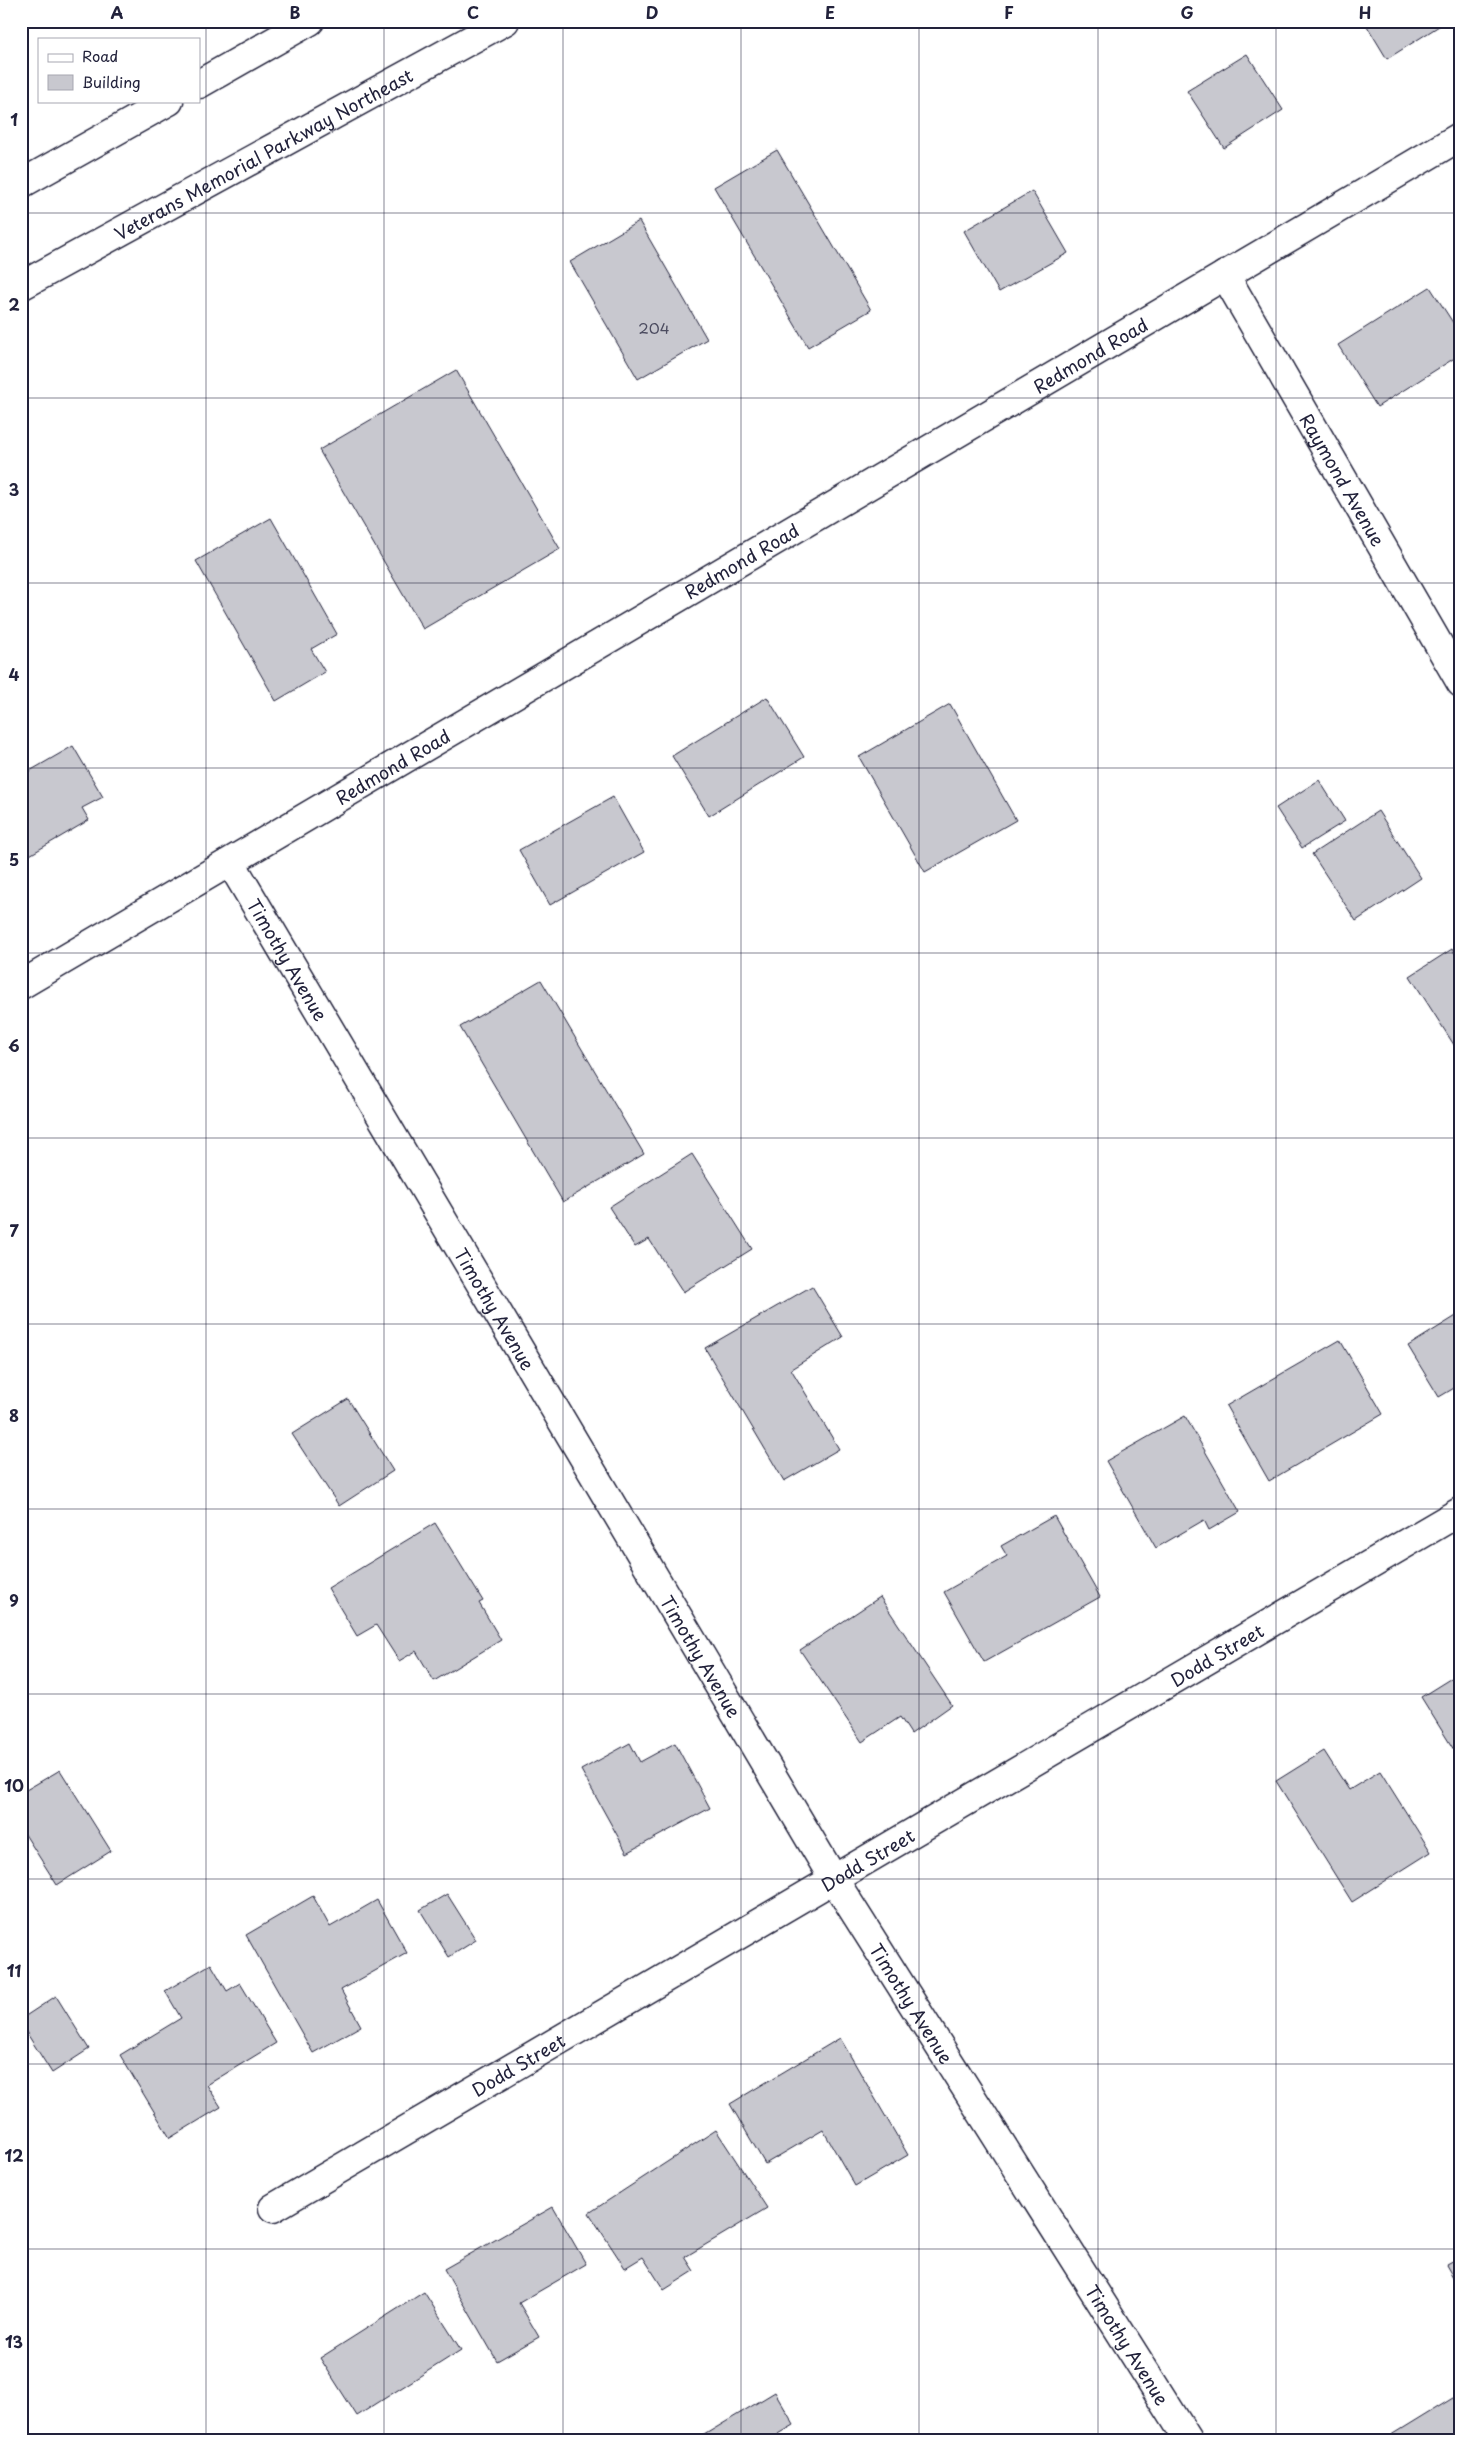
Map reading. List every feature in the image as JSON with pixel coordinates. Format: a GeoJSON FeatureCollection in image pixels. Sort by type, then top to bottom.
{"type":"FeatureCollection","features":[{"type":"Feature","properties":{"kind":"main road"},"geometry":{"type":"LineString","coordinates":[[200,83],[310,21]]}},
{"type":"Feature","properties":{"kind":"main road","name":"Veterans Memorial Parkway Northeast"},"geometry":{"type":"LineString","coordinates":[[21,286],[505,21]]}},
{"type":"Feature","properties":{"kind":"main road"},"geometry":{"type":"LineString","coordinates":[[21,184],[166,102]]}},
{"type":"Feature","properties":{"kind":"main road","name":"Redmond Road"},"geometry":{"type":"LineString","coordinates":[[21,985],[1461,136]]}},
{"type":"Feature","properties":{"kind":"main road","name":"Raymond Avenue"},"geometry":{"type":"LineString","coordinates":[[1226,275],[1461,683]]}},
{"type":"Feature","properties":{"kind":"main road","name":"Timothy Avenue"},"geometry":{"type":"LineString","coordinates":[[231,862],[833,1878],[1189,2441]]}},
{"type":"Feature","properties":{"kind":"main road","name":"Dodd Street"},"geometry":{"type":"LineString","coordinates":[[273,2208],[1461,1511]]}},
{"type":"Feature","properties":{"kind":"building"},"geometry":{"type":"Polygon","coordinates":[[[1364,21],[1447,21],[1387,59],[1364,21]]]}},
{"type":"Feature","properties":{"kind":"building"},"geometry":{"type":"Polygon","coordinates":[[[1247,54],[1283,110],[1224,148],[1187,91],[1247,54]]]}},
{"type":"Feature","properties":{"kind":"building"},"geometry":{"type":"Polygon","coordinates":[[[777,150],[871,310],[808,347],[714,187],[777,150]]]}},
{"type":"Feature","properties":{"kind":"building"},"geometry":{"type":"Polygon","coordinates":[[[1032,191],[1068,253],[999,292],[964,231],[1032,191]]]}},
{"type":"Feature","properties":{"kind":"building"},"geometry":{"type":"Polygon","coordinates":[[[639,221],[707,339],[638,379],[570,262],[639,221]]]}},
{"type":"Feature","properties":{"kind":"building"},"geometry":{"type":"Polygon","coordinates":[[[1430,287],[1461,335],[1461,354],[1377,407],[1338,345],[1430,287]]]}},
{"type":"Feature","properties":{"kind":"building"},"geometry":{"type":"Polygon","coordinates":[[[456,370],[560,549],[423,629],[319,450],[456,370]]]}},
{"type":"Feature","properties":{"kind":"building"},"geometry":{"type":"Polygon","coordinates":[[[271,518],[337,634],[311,649],[325,672],[276,701],[196,561],[271,518]]]}},
{"type":"Feature","properties":{"kind":"building"},"geometry":{"type":"Polygon","coordinates":[[[767,697],[804,757],[709,816],[672,756],[767,697]]]}},
{"type":"Feature","properties":{"kind":"building"},"geometry":{"type":"Polygon","coordinates":[[[950,704],[1016,820],[925,872],[859,757],[950,704]]]}},
{"type":"Feature","properties":{"kind":"building"},"geometry":{"type":"Polygon","coordinates":[[[73,746],[103,797],[82,808],[89,820],[23,859],[21,776],[73,746]]]}},
{"type":"Feature","properties":{"kind":"building"},"geometry":{"type":"Polygon","coordinates":[[[1319,780],[1345,821],[1302,848],[1276,808],[1319,780]]]}},
{"type":"Feature","properties":{"kind":"building"},"geometry":{"type":"Polygon","coordinates":[[[613,797],[644,852],[550,905],[519,850],[613,797]]]}},
{"type":"Feature","properties":{"kind":"building"},"geometry":{"type":"Polygon","coordinates":[[[1378,811],[1421,878],[1356,921],[1312,854],[1378,811]]]}},
{"type":"Feature","properties":{"kind":"building"},"geometry":{"type":"Polygon","coordinates":[[[1452,949],[1461,962],[1461,1045],[1456,1048],[1410,976],[1452,949]]]}},
{"type":"Feature","properties":{"kind":"building"},"geometry":{"type":"Polygon","coordinates":[[[541,980],[644,1154],[563,1202],[460,1027],[541,980]]]}},
{"type":"Feature","properties":{"kind":"building"},"geometry":{"type":"Polygon","coordinates":[[[692,1154],[752,1249],[683,1292],[649,1239],[635,1247],[609,1207],[692,1154]]]}},
{"type":"Feature","properties":{"kind":"building"},"geometry":{"type":"Polygon","coordinates":[[[812,1286],[843,1337],[791,1369],[839,1449],[784,1481],[705,1348],[812,1286]]]}},
{"type":"Feature","properties":{"kind":"building"},"geometry":{"type":"Polygon","coordinates":[[[1461,1313],[1461,1384],[1439,1397],[1408,1346],[1461,1313]]]}},
{"type":"Feature","properties":{"kind":"building"},"geometry":{"type":"Polygon","coordinates":[[[1340,1340],[1383,1414],[1269,1481],[1226,1406],[1340,1340]]]}},
{"type":"Feature","properties":{"kind":"building"},"geometry":{"type":"Polygon","coordinates":[[[348,1399],[393,1471],[339,1506],[292,1434],[348,1399]]]}},
{"type":"Feature","properties":{"kind":"building"},"geometry":{"type":"Polygon","coordinates":[[[1185,1416],[1240,1512],[1209,1530],[1204,1520],[1156,1548],[1106,1461],[1185,1416]]]}},
{"type":"Feature","properties":{"kind":"building"},"geometry":{"type":"Polygon","coordinates":[[[1054,1516],[1100,1597],[984,1662],[944,1592],[1007,1556],[1001,1546],[1054,1516]]]}},
{"type":"Feature","properties":{"kind":"building"},"geometry":{"type":"Polygon","coordinates":[[[435,1523],[483,1601],[479,1603],[501,1640],[434,1681],[416,1651],[399,1661],[376,1625],[357,1636],[328,1588],[435,1523]]]}},
{"type":"Feature","properties":{"kind":"building"},"geometry":{"type":"Polygon","coordinates":[[[880,1597],[952,1705],[911,1734],[900,1717],[862,1742],[800,1650],[880,1597]]]}},
{"type":"Feature","properties":{"kind":"building"},"geometry":{"type":"Polygon","coordinates":[[[1461,1672],[1461,1746],[1454,1750],[1421,1697],[1461,1672]]]}},
{"type":"Feature","properties":{"kind":"building"},"geometry":{"type":"Polygon","coordinates":[[[630,1743],[640,1762],[675,1743],[710,1808],[627,1853],[581,1770],[630,1743]]]}},
{"type":"Feature","properties":{"kind":"building"},"geometry":{"type":"Polygon","coordinates":[[[1324,1751],[1349,1790],[1380,1771],[1431,1852],[1352,1902],[1276,1781],[1324,1751]]]}},
{"type":"Feature","properties":{"kind":"building"},"geometry":{"type":"Polygon","coordinates":[[[60,1770],[111,1851],[57,1885],[21,1828],[21,1793],[60,1770]]]}},
{"type":"Feature","properties":{"kind":"building"},"geometry":{"type":"Polygon","coordinates":[[[447,1894],[476,1940],[449,1957],[420,1910],[447,1894]]]}},
{"type":"Feature","properties":{"kind":"building"},"geometry":{"type":"Polygon","coordinates":[[[313,1896],[330,1927],[377,1900],[407,1953],[341,1990],[361,2026],[313,2053],[246,1935],[313,1896]]]}},
{"type":"Feature","properties":{"kind":"building"},"geometry":{"type":"Polygon","coordinates":[[[211,1964],[227,1991],[240,1983],[276,2043],[207,2085],[221,2107],[170,2138],[120,2055],[181,2018],[165,1991],[211,1964]]]}},
{"type":"Feature","properties":{"kind":"building"},"geometry":{"type":"Polygon","coordinates":[[[56,1996],[89,2049],[52,2073],[21,2024],[21,2019],[56,1996]]]}},
{"type":"Feature","properties":{"kind":"building"},"geometry":{"type":"Polygon","coordinates":[[[840,2038],[908,2155],[855,2186],[823,2130],[765,2164],[730,2104],[840,2038]]]}},
{"type":"Feature","properties":{"kind":"building"},"geometry":{"type":"Polygon","coordinates":[[[716,2130],[767,2208],[685,2257],[694,2271],[664,2290],[643,2257],[625,2268],[589,2213],[716,2130]]]}},
{"type":"Feature","properties":{"kind":"building"},"geometry":{"type":"Polygon","coordinates":[[[553,2207],[586,2264],[519,2303],[539,2337],[497,2361],[444,2269],[553,2207]]]}},
{"type":"Feature","properties":{"kind":"building"},"geometry":{"type":"Polygon","coordinates":[[[1461,2257],[1461,2291],[1446,2265],[1461,2257]]]}},
{"type":"Feature","properties":{"kind":"building"},"geometry":{"type":"Polygon","coordinates":[[[424,2292],[461,2350],[357,2416],[320,2358],[424,2292]]]}},
{"type":"Feature","properties":{"kind":"building"},"geometry":{"type":"Polygon","coordinates":[[[775,2392],[794,2425],[777,2435],[781,2441],[694,2441],[775,2392]]]}},
{"type":"Feature","properties":{"kind":"building"},"geometry":{"type":"Polygon","coordinates":[[[1461,2393],[1461,2441],[1383,2441],[1461,2393]]]}}]}
